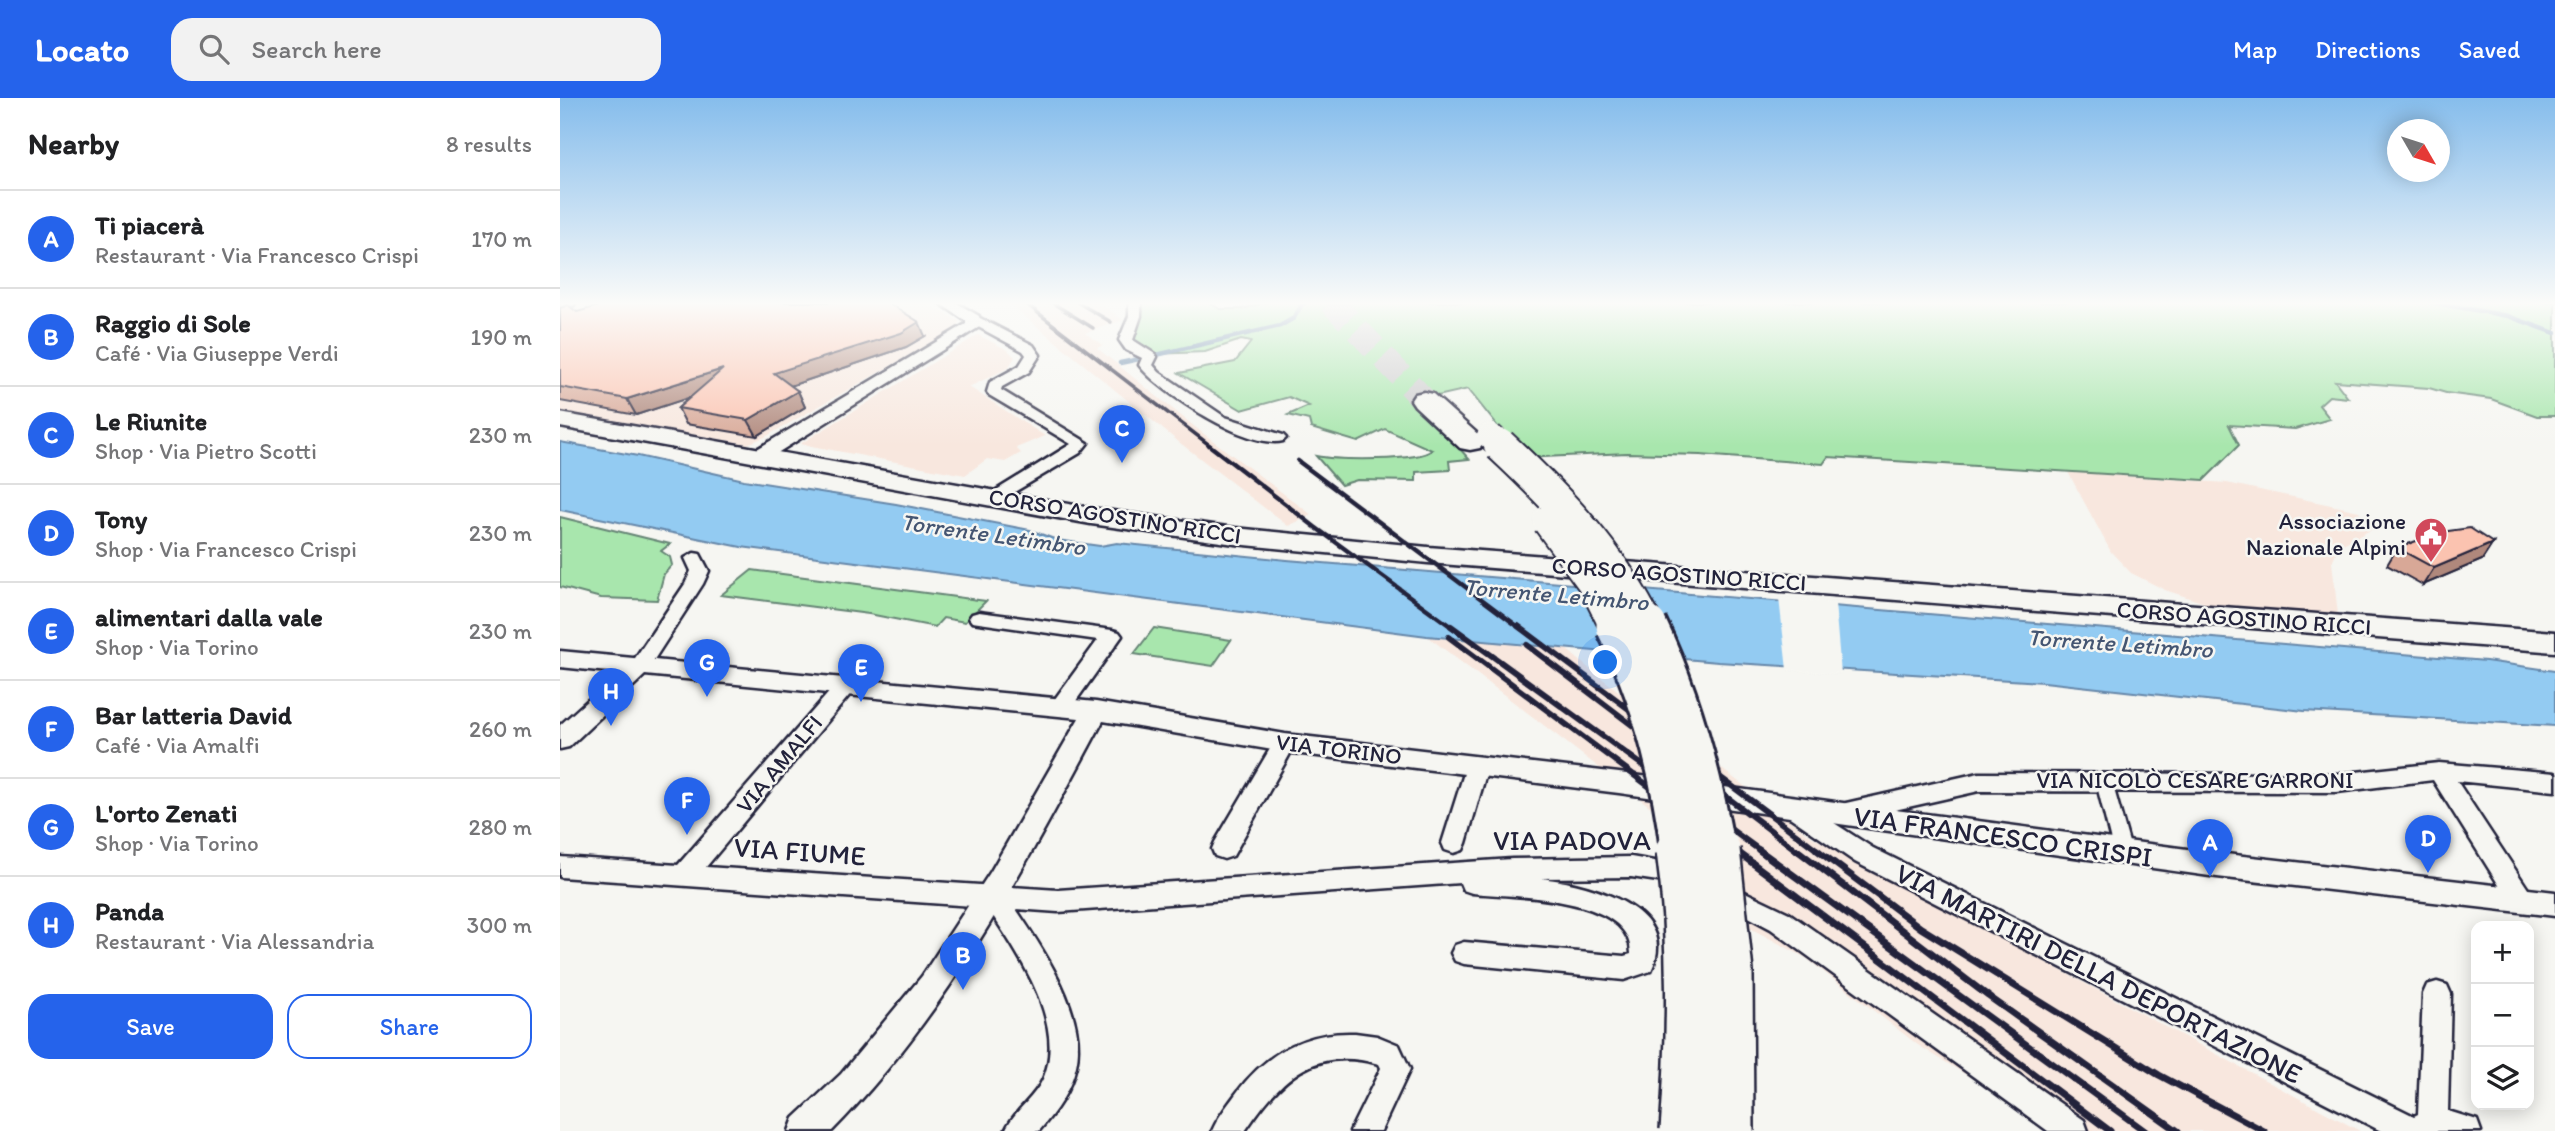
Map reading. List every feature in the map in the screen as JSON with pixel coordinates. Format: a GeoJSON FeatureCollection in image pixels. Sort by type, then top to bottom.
{"type":"FeatureCollection","features":[{"type":"Feature","properties":{"kind":"highway"},"geometry":{"type":"LineString","coordinates":[[1435,397],[1480,439],[1546,489],[1602,551],[1630,593],[1674,690],[1700,770],[1717,849],[1728,933],[1732,1032],[1729,1131]]}},
{"type":"Feature","properties":{"kind":"highway"},"geometry":{"type":"LineString","coordinates":[[1480,439],[1576,558],[1624,641],[1646,696],[1664,761],[1680,838],[1690,932],[1692,1062],[1685,1131]]}},
{"type":"Feature","properties":{"kind":"main road","name":"CORSO AGOSTINO RICCI"},"geometry":{"type":"LineString","coordinates":[[560,420],[1091,516],[1235,536],[1428,555],[2555,642]]}},
{"type":"Feature","properties":{"kind":"street"},"geometry":{"type":"LineString","coordinates":[[759,456],[936,350]]}},
{"type":"Feature","properties":{"kind":"street"},"geometry":{"type":"LineString","coordinates":[[996,498],[1074,450],[1080,443],[1002,397],[993,388],[1024,369],[1032,355],[1029,350]]}},
{"type":"Feature","properties":{"kind":"street"},"geometry":{"type":"LineString","coordinates":[[1137,350],[1150,357],[1146,365],[1154,375],[1220,420],[1278,438]]}},
{"type":"Feature","properties":{"kind":"street"},"geometry":{"type":"LineString","coordinates":[[560,740],[639,667],[694,584],[700,571],[694,558]]}},
{"type":"Feature","properties":{"kind":"street"},"geometry":{"type":"LineString","coordinates":[[979,618],[1112,636],[1060,707]]}},
{"type":"Feature","properties":{"kind":"street","name":"VIA TORINO"},"geometry":{"type":"LineString","coordinates":[[560,659],[1096,711],[1285,743],[1619,783]]}},
{"type":"Feature","properties":{"kind":"street","name":"VIA AMALFI"},"geometry":{"type":"LineString","coordinates":[[685,874],[846,686]]}},
{"type":"Feature","properties":{"kind":"street"},"geometry":{"type":"LineString","coordinates":[[807,1131],[845,1096],[886,1050],[923,1002],[993,895],[1096,711]]}},
{"type":"Feature","properties":{"kind":"street"},"geometry":{"type":"LineString","coordinates":[[1224,849],[1285,743]]}},
{"type":"Feature","properties":{"kind":"street"},"geometry":{"type":"LineString","coordinates":[[1454,844],[1477,766]]}},
{"type":"Feature","properties":{"kind":"street"},"geometry":{"type":"LineString","coordinates":[[2439,771],[2521,900]]}},
{"type":"Feature","properties":{"kind":"street","name":"VIA NICOLÒ CESARE GARRONI"},"geometry":{"type":"LineString","coordinates":[[1839,814],[1979,782],[2337,783],[2439,771],[2555,782]]}},
{"type":"Feature","properties":{"kind":"street"},"geometry":{"type":"LineString","coordinates":[[2104,782],[2123,853]]}},
{"type":"Feature","properties":{"kind":"street","name":"VIA FRANCESCO CRISPI"},"geometry":{"type":"LineString","coordinates":[[1619,783],[2123,853],[2555,904]]}},
{"type":"Feature","properties":{"kind":"street","name":"VIA MARTIRI DELLA DEPORTAZIONE"},"geometry":{"type":"LineString","coordinates":[[1791,806],[1864,855],[2420,1128],[2466,1131]]}},
{"type":"Feature","properties":{"kind":"street","name":"VIA FIUME"},"geometry":{"type":"LineString","coordinates":[[560,867],[993,895]]}},
{"type":"Feature","properties":{"kind":"street","name":"VIA PADOVA"},"geometry":{"type":"LineString","coordinates":[[993,895],[1058,901],[1511,869],[1630,867],[1684,874],[1780,921],[2073,1131]]}},
{"type":"Feature","properties":{"kind":"street"},"geometry":{"type":"LineString","coordinates":[[1449,874],[1464,882],[1532,887],[1605,905],[1631,920],[1642,937],[1646,954],[1642,963],[1624,968],[1464,953]]}},
{"type":"Feature","properties":{"kind":"street"},"geometry":{"type":"LineString","coordinates":[[993,895],[1059,1010],[1065,1037],[1063,1064],[1054,1089],[1020,1131]]}},
{"type":"Feature","properties":{"kind":"street"},"geometry":{"type":"LineString","coordinates":[[2420,1128],[2437,994]]}},
{"type":"Feature","properties":{"kind":"street"},"geometry":{"type":"LineString","coordinates":[[1227,1131],[1279,1064],[1300,1052],[1325,1046],[1372,1046],[1389,1054],[1396,1069],[1365,1131]]}},
{"type":"Feature","properties":{"kind":"shaded area"},"geometry":{"type":"Polygon","coordinates":[[[560,350],[918,350],[765,437],[747,444],[560,411],[560,350]]]}},
{"type":"Feature","properties":{"kind":"shaded area"},"geometry":{"type":"Polygon","coordinates":[[[953,350],[1008,350],[1015,357],[1008,368],[969,387],[1045,436],[1016,448],[1021,453],[1005,462],[987,459],[965,475],[800,444],[953,350]]]}},
{"type":"Feature","properties":{"kind":"shaded area"},"geometry":{"type":"Polygon","coordinates":[[[1066,350],[1100,350],[1200,431],[1312,515],[1288,526],[1066,350]]]}},
{"type":"Feature","properties":{"kind":"shaded area"},"geometry":{"type":"Polygon","coordinates":[[[2068,472],[2227,483],[2359,511],[2373,529],[2339,546],[2332,562],[2338,615],[2211,605],[2165,590],[2131,573],[2111,552],[2068,472]]]}},
{"type":"Feature","properties":{"kind":"shaded area"},"geometry":{"type":"Polygon","coordinates":[[[1427,636],[1565,648],[1812,837],[2360,1131],[2049,1131],[2013,1104],[1918,1045],[1806,958],[1750,928],[1690,902],[1682,831],[1427,636]]]}},
{"type":"Feature","properties":{"kind":"green space"},"geometry":{"type":"Polygon","coordinates":[[[1147,350],[1210,350],[1205,352],[1153,354],[1147,350]]]}},
{"type":"Feature","properties":{"kind":"green space"},"geometry":{"type":"Polygon","coordinates":[[[1244,350],[2555,350],[2555,416],[2537,416],[2491,399],[2429,388],[2335,381],[2348,398],[2329,396],[2319,405],[2330,419],[2295,429],[2229,425],[2239,445],[2204,480],[1828,457],[1823,464],[1627,453],[1523,458],[1468,389],[1411,402],[1442,429],[1469,459],[1449,461],[1450,470],[1416,472],[1416,481],[1357,480],[1341,485],[1316,456],[1395,458],[1411,457],[1432,450],[1385,429],[1358,442],[1311,428],[1309,420],[1288,415],[1309,406],[1289,397],[1242,410],[1179,373],[1235,362],[1244,350]]]}},
{"type":"Feature","properties":{"kind":"green space"},"geometry":{"type":"Polygon","coordinates":[[[560,517],[670,544],[661,551],[670,557],[672,565],[664,574],[657,600],[601,598],[560,587],[560,517]]]}},
{"type":"Feature","properties":{"kind":"green space"},"geometry":{"type":"Polygon","coordinates":[[[752,570],[986,601],[965,622],[943,618],[935,627],[869,614],[721,595],[752,570]]]}},
{"type":"Feature","properties":{"kind":"green space"},"geometry":{"type":"Polygon","coordinates":[[[1154,628],[1231,640],[1213,666],[1134,654],[1154,628]]]}},
{"type":"Feature","properties":{"kind":"water","name":"Torrente Letimbro"},"geometry":{"type":"Polygon","coordinates":[[[560,442],[744,480],[896,504],[1030,530],[1057,540],[1100,546],[1117,543],[1287,560],[2486,661],[2555,671],[2555,726],[2304,711],[2044,682],[1718,662],[1427,636],[741,547],[560,510],[560,442]]]}},
{"type":"Feature","properties":{"kind":"pier"},"geometry":{"type":"Polygon","coordinates":[[[1779,598],[1835,603],[1841,674],[1787,670],[1779,598]]]}},
{"type":"Feature","properties":{"kind":"building"},"geometry":{"type":"Polygon","coordinates":[[[560,350],[846,350],[774,373],[798,391],[748,420],[678,408],[723,369],[627,399],[560,387],[560,350]]]}},
{"type":"Feature","properties":{"kind":"building"},"geometry":{"type":"Polygon","coordinates":[[[2470,528],[2493,543],[2434,568],[2397,548],[2441,532],[2470,528]]]}},
{"type":"Feature","properties":{"kind":"waterway"},"geometry":{"type":"LineString","coordinates":[[1152,356],[1177,350]]}},
{"type":"Feature","properties":{"kind":"waterway"},"geometry":{"type":"LineString","coordinates":[[1120,363],[1144,358]]}},
{"type":"Feature","properties":{"kind":"tunnel"},"geometry":{"type":"LineString","coordinates":[[1377,350],[1424,400]]}},
{"type":"Feature","properties":{"kind":"railway"},"geometry":{"type":"LineString","coordinates":[[1087,350],[1212,447]]}},
{"type":"Feature","properties":{"kind":"railway"},"geometry":{"type":"LineString","coordinates":[[1209,445],[1453,628]]}},
{"type":"Feature","properties":{"kind":"railway"},"geometry":{"type":"LineString","coordinates":[[1298,461],[1520,628]]}},
{"type":"Feature","properties":{"kind":"railway"},"geometry":{"type":"LineString","coordinates":[[1451,626],[1762,852]]}},
{"type":"Feature","properties":{"kind":"railway"},"geometry":{"type":"LineString","coordinates":[[1518,626],[1820,852]]}},
{"type":"Feature","properties":{"kind":"railway"},"geometry":{"type":"LineString","coordinates":[[1449,637],[1737,852]]}},
{"type":"Feature","properties":{"kind":"railway"},"geometry":{"type":"LineString","coordinates":[[1527,645],[1799,852]]}},
{"type":"Feature","properties":{"kind":"railway"},"geometry":{"type":"LineString","coordinates":[[1735,850],[2110,1131]]}},
{"type":"Feature","properties":{"kind":"railway"},"geometry":{"type":"LineString","coordinates":[[1759,850],[2145,1131]]}},
{"type":"Feature","properties":{"kind":"railway"},"geometry":{"type":"LineString","coordinates":[[1797,850],[1988,996],[2178,1131]]}},
{"type":"Feature","properties":{"kind":"railway"},"geometry":{"type":"LineString","coordinates":[[1817,850],[1921,928],[2159,1075],[2264,1131]]}},
{"type":"Feature","properties":{"kind":"place","name":"Le Riunite"},"geometry":{"type":"Point","coordinates":[1122,463]}},
{"type":"Feature","properties":{"kind":"place","name":"Associazione Nazionale Alpini"},"geometry":{"type":"Point","coordinates":[2431,564]}},
{"type":"Feature","properties":{"kind":"place","name":"L'orto Zenati"},"geometry":{"type":"Point","coordinates":[707,697]}},
{"type":"Feature","properties":{"kind":"place","name":"alimentari dalla vale"},"geometry":{"type":"Point","coordinates":[861,702]}},
{"type":"Feature","properties":{"kind":"place","name":"Panda"},"geometry":{"type":"Point","coordinates":[611,726]}},
{"type":"Feature","properties":{"kind":"place","name":"Bar latteria David"},"geometry":{"type":"Point","coordinates":[687,835]}},
{"type":"Feature","properties":{"kind":"place","name":"Tony"},"geometry":{"type":"Point","coordinates":[2428,873]}},
{"type":"Feature","properties":{"kind":"place","name":"Ti piacerà"},"geometry":{"type":"Point","coordinates":[2210,877]}},
{"type":"Feature","properties":{"kind":"place","name":"Raggio di Sole"},"geometry":{"type":"Point","coordinates":[963,990]}}]}
